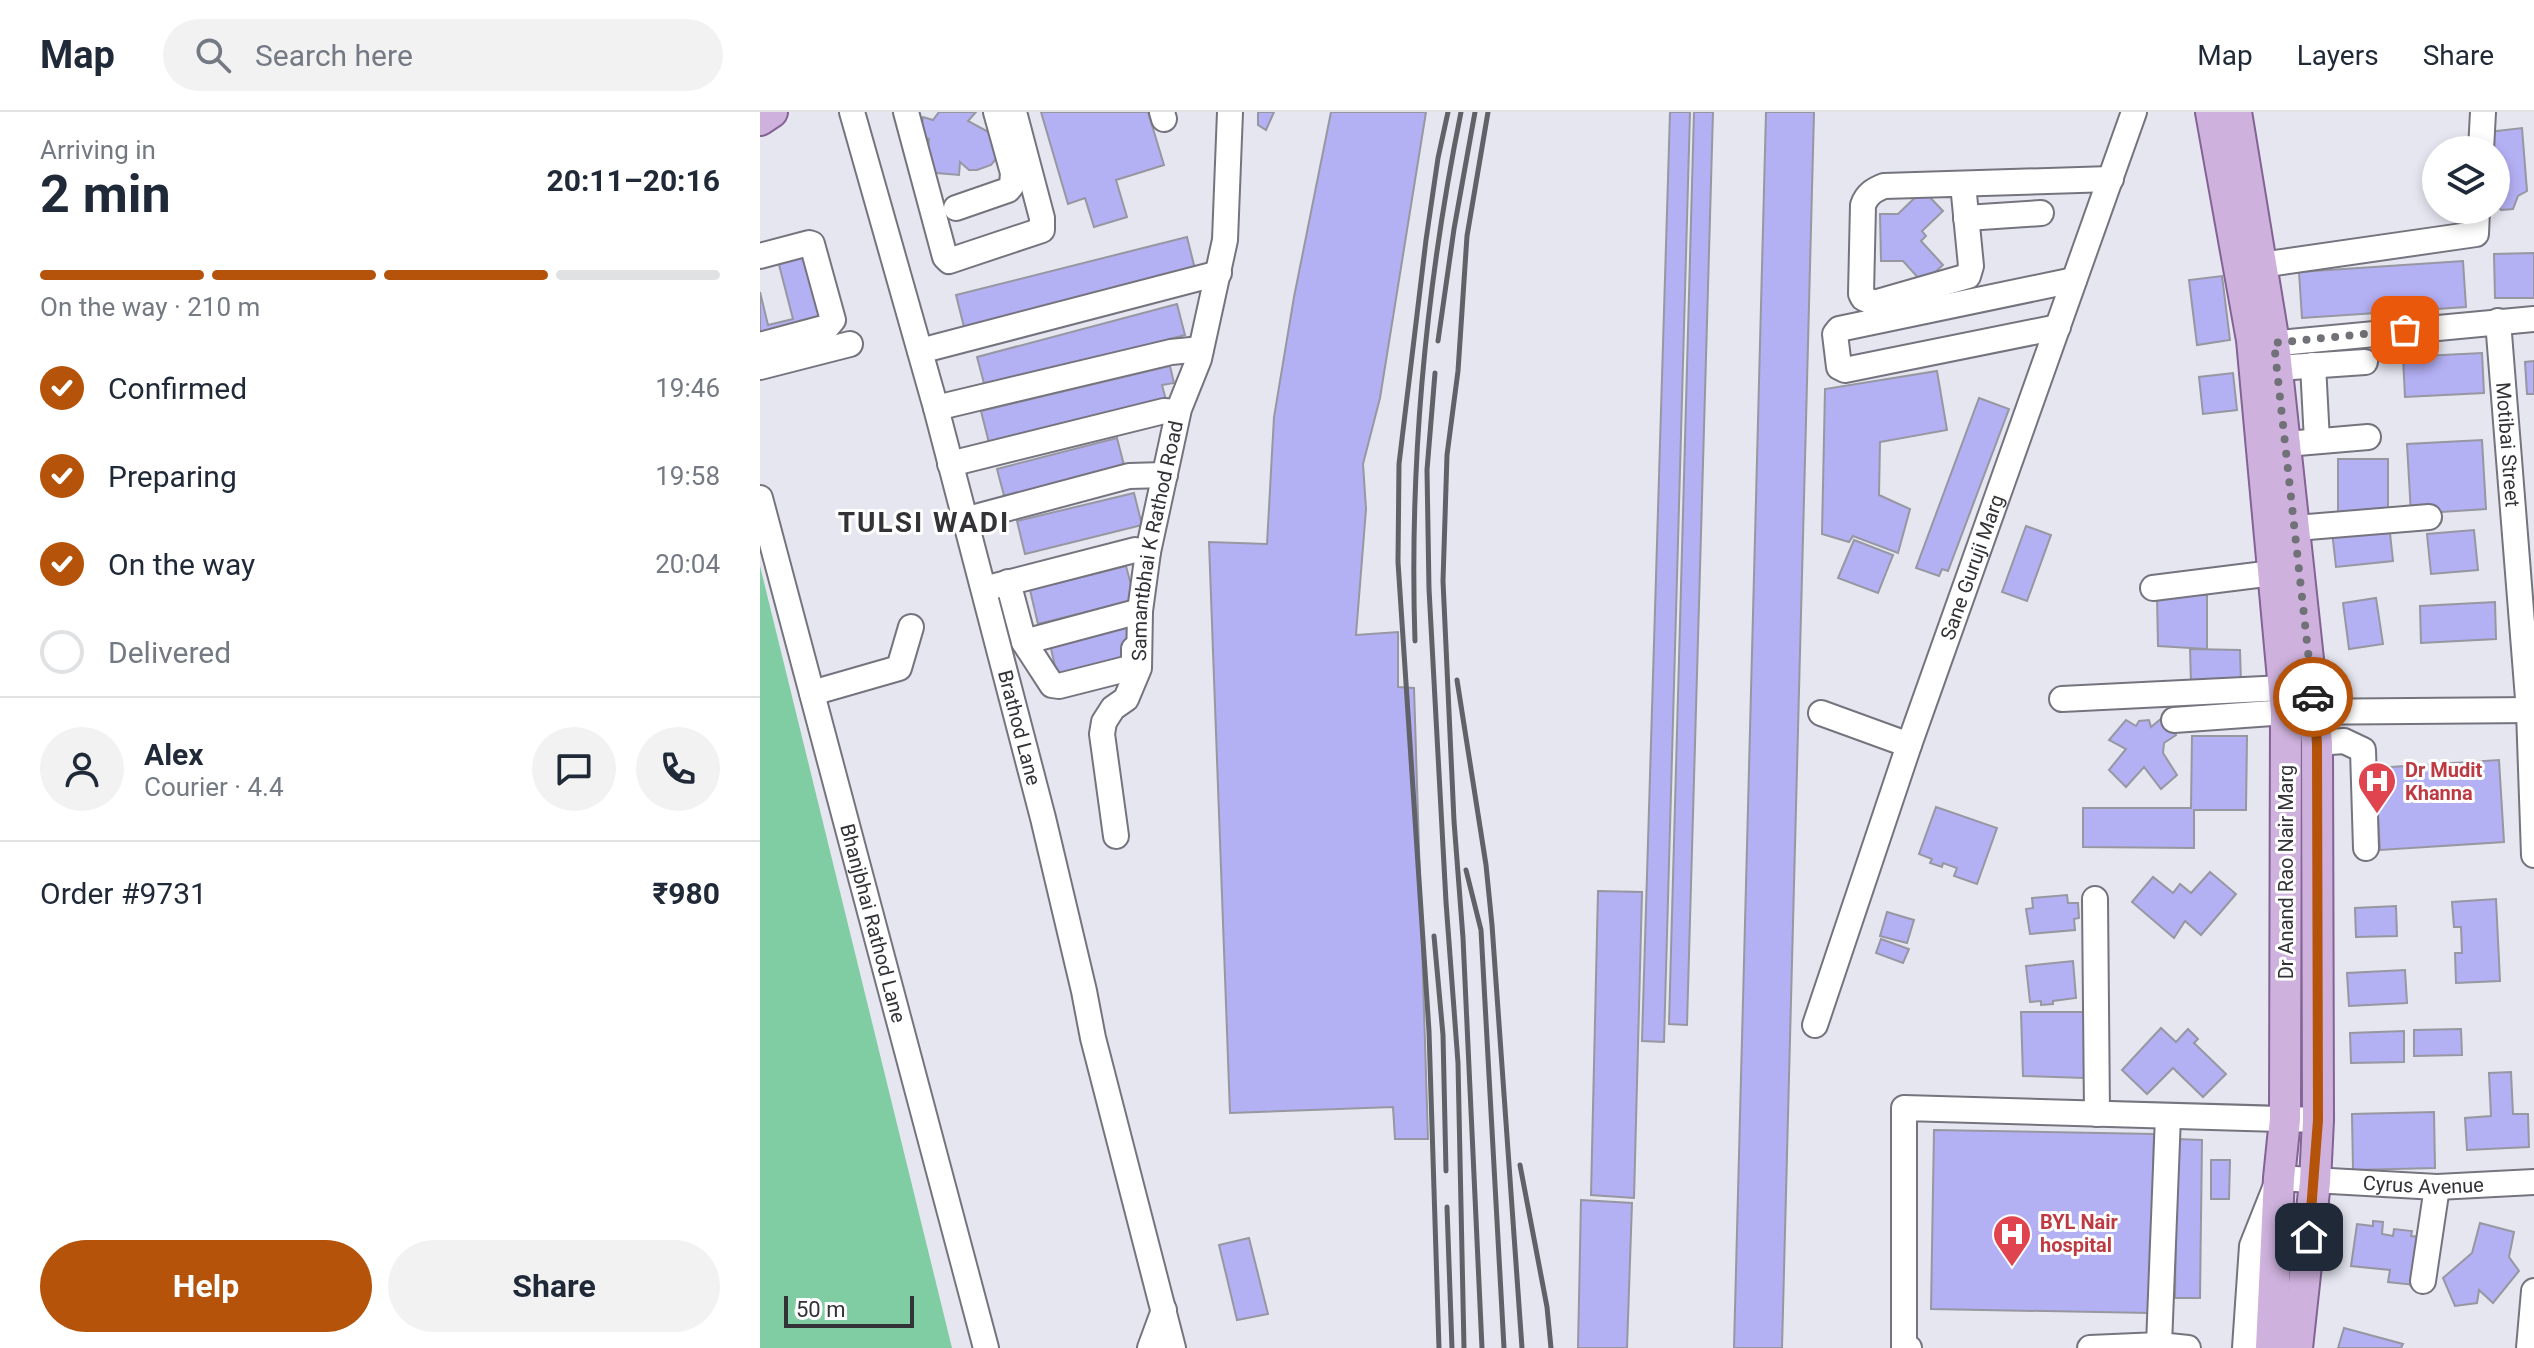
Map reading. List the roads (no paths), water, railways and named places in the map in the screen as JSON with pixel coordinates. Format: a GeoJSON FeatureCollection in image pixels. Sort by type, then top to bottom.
{"type":"FeatureCollection","features":[{"type":"Feature","properties":{"kind":"main road"},"geometry":{"type":"LineString","coordinates":[[760,120],[772,112]]}},
{"type":"Feature","properties":{"kind":"main road","name":"Dr Anand Rao Nair Marg"},"geometry":{"type":"LineString","coordinates":[[2211,112],[2268,352],[2286,444],[2296,528],[2285,1119],[2271,1348]]}},
{"type":"Feature","properties":{"kind":"main road","name":"Dr Anand Rao Nair Marg"},"geometry":{"type":"LineString","coordinates":[[2236,112],[2261,265],[2268,352],[2273,573],[2295,704],[2317,743],[2318,1120],[2315,1182],[2297,1348]]}},
{"type":"Feature","properties":{"kind":"street","name":"Brathod Lane"},"geometry":{"type":"LineString","coordinates":[[852,112],[936,408],[1043,818],[1093,1038],[1173,1348]]}},
{"type":"Feature","properties":{"kind":"street"},"geometry":{"type":"LineString","coordinates":[[906,112],[945,257],[949,261],[1042,230],[1042,218],[1014,112]]}},
{"type":"Feature","properties":{"kind":"street"},"geometry":{"type":"LineString","coordinates":[[956,208],[1008,190],[1012,185],[1013,173],[996,112]]}},
{"type":"Feature","properties":{"kind":"street","name":"Samantbhai K Rathod Road"},"geometry":{"type":"LineString","coordinates":[[1116,836],[1102,734],[1104,722],[1113,708],[1126,699],[1139,668],[1136,612],[1148,552],[1178,412],[1201,349],[1225,240],[1230,112]]}},
{"type":"Feature","properties":{"kind":"street","name":"Sane Guruji Marg"},"geometry":{"type":"LineString","coordinates":[[1815,1025],[1909,745],[2134,112]]}},
{"type":"Feature","properties":{"kind":"street"},"geometry":{"type":"LineString","coordinates":[[2482,136],[2483,112]]}},
{"type":"Feature","properties":{"kind":"street"},"geometry":{"type":"LineString","coordinates":[[1963,184],[1971,266],[1968,276],[1874,303],[1863,298],[1863,205],[1866,197],[1884,186],[2111,179]]}},
{"type":"Feature","properties":{"kind":"street"},"geometry":{"type":"LineString","coordinates":[[1966,218],[2041,213]]}},
{"type":"Feature","properties":{"kind":"street"},"geometry":{"type":"LineString","coordinates":[[2261,265],[2476,234],[2476,224]]}},
{"type":"Feature","properties":{"kind":"street"},"geometry":{"type":"LineString","coordinates":[[760,256],[812,244],[833,320],[827,327],[760,345]]}},
{"type":"Feature","properties":{"kind":"street"},"geometry":{"type":"LineString","coordinates":[[920,351],[1219,273]]}},
{"type":"Feature","properties":{"kind":"street"},"geometry":{"type":"LineString","coordinates":[[2058,327],[1845,370],[1839,367],[1835,334],[1839,329],[2074,280]]}},
{"type":"Feature","properties":{"kind":"street"},"geometry":{"type":"LineString","coordinates":[[2268,352],[2498,321],[2534,319]]}},
{"type":"Feature","properties":{"kind":"street","name":"Motibai Street"},"geometry":{"type":"LineString","coordinates":[[2498,321],[2532,710],[2534,855]]}},
{"type":"Feature","properties":{"kind":"street"},"geometry":{"type":"LineString","coordinates":[[760,367],[850,344]]}},
{"type":"Feature","properties":{"kind":"street"},"geometry":{"type":"LineString","coordinates":[[936,408],[1171,352],[1201,349]]}},
{"type":"Feature","properties":{"kind":"street"},"geometry":{"type":"LineString","coordinates":[[2268,352],[2313,365],[2351,358]]}},
{"type":"Feature","properties":{"kind":"street"},"geometry":{"type":"LineString","coordinates":[[2313,365],[2317,441]]}},
{"type":"Feature","properties":{"kind":"street"},"geometry":{"type":"LineString","coordinates":[[950,464],[1164,411],[1178,412]]}},
{"type":"Feature","properties":{"kind":"street"},"geometry":{"type":"LineString","coordinates":[[2286,444],[2368,437]]}},
{"type":"Feature","properties":{"kind":"street"},"geometry":{"type":"LineString","coordinates":[[964,520],[1129,476],[1165,475]]}},
{"type":"Feature","properties":{"kind":"street","name":"Bhanjbhai Rathod Lane"},"geometry":{"type":"LineString","coordinates":[[760,498],[986,1348]]}},
{"type":"Feature","properties":{"kind":"street"},"geometry":{"type":"LineString","coordinates":[[2296,528],[2429,517]]}},
{"type":"Feature","properties":{"kind":"street"},"geometry":{"type":"LineString","coordinates":[[982,590],[1135,550],[1148,552]]}},
{"type":"Feature","properties":{"kind":"street"},"geometry":{"type":"LineString","coordinates":[[2153,588],[2273,573]]}},
{"type":"Feature","properties":{"kind":"street"},"geometry":{"type":"LineString","coordinates":[[1008,582],[1024,642],[1052,685],[1059,686],[1130,668],[1134,662],[1136,612],[1024,642]]}},
{"type":"Feature","properties":{"kind":"street"},"geometry":{"type":"LineString","coordinates":[[812,693],[899,668],[911,627]]}},
{"type":"Feature","properties":{"kind":"street"},"geometry":{"type":"LineString","coordinates":[[2062,699],[2532,710]]}},
{"type":"Feature","properties":{"kind":"street"},"geometry":{"type":"LineString","coordinates":[[2174,720],[2295,704]]}},
{"type":"Feature","properties":{"kind":"street"},"geometry":{"type":"LineString","coordinates":[[1821,713],[1909,745]]}},
{"type":"Feature","properties":{"kind":"street"},"geometry":{"type":"LineString","coordinates":[[2317,743],[2344,741],[2363,750],[2366,848]]}},
{"type":"Feature","properties":{"kind":"street"},"geometry":{"type":"LineString","coordinates":[[2095,899],[2097,1114]]}},
{"type":"Feature","properties":{"kind":"street"},"geometry":{"type":"LineString","coordinates":[[1909,1348],[1904,1348],[1904,1108],[2318,1120]]}},
{"type":"Feature","properties":{"kind":"street"},"geometry":{"type":"LineString","coordinates":[[2159,1346],[2168,1116]]}},
{"type":"Feature","properties":{"kind":"street"},"geometry":{"type":"LineString","coordinates":[[2245,1348],[2252,1246],[2279,1178]]}},
{"type":"Feature","properties":{"kind":"street","name":"Cyrus Avenue"},"geometry":{"type":"LineString","coordinates":[[2279,1178],[2437,1187],[2534,1182]]}},
{"type":"Feature","properties":{"kind":"street"},"geometry":{"type":"LineString","coordinates":[[2423,1281],[2437,1187]]}},
{"type":"Feature","properties":{"kind":"street"},"geometry":{"type":"LineString","coordinates":[[2529,1348],[2534,1291]]}},
{"type":"Feature","properties":{"kind":"street"},"geometry":{"type":"LineString","coordinates":[[1150,1348],[1164,1310]]}},
{"type":"Feature","properties":{"kind":"street"},"geometry":{"type":"LineString","coordinates":[[2090,1348],[2188,1348]]}},
{"type":"Feature","properties":{"kind":"railway"},"geometry":{"type":"LineString","coordinates":[[1439,1348],[1429,1031],[1398,562],[1399,464],[1426,240],[1448,112]]}},
{"type":"Feature","properties":{"kind":"railway"},"geometry":{"type":"LineString","coordinates":[[1415,641],[1415,508],[1423,375],[1438,243],[1461,112]]}},
{"type":"Feature","properties":{"kind":"railway"},"geometry":{"type":"LineString","coordinates":[[1438,341],[1475,112]]}},
{"type":"Feature","properties":{"kind":"railway"},"geometry":{"type":"LineString","coordinates":[[1482,1348],[1443,581],[1447,455],[1458,371],[1467,236],[1488,112]]}},
{"type":"Feature","properties":{"kind":"railway"},"geometry":{"type":"LineString","coordinates":[[1435,373],[1427,470],[1429,589],[1458,1063],[1464,1348]]}},
{"type":"Feature","properties":{"kind":"railway"},"geometry":{"type":"LineString","coordinates":[[1457,680],[1486,865],[1492,925],[1522,1348]]}},
{"type":"Feature","properties":{"kind":"railway"},"geometry":{"type":"LineString","coordinates":[[1466,870],[1481,930],[1504,1348]]}},
{"type":"Feature","properties":{"kind":"railway"},"geometry":{"type":"LineString","coordinates":[[1434,936],[1443,1035],[1446,1171]]}},
{"type":"Feature","properties":{"kind":"railway"},"geometry":{"type":"LineString","coordinates":[[1520,1165],[1547,1307],[1551,1348]]}},
{"type":"Feature","properties":{"kind":"railway"},"geometry":{"type":"LineString","coordinates":[[1447,1207],[1452,1348]]}},
{"type":"Feature","properties":{"kind":"place","name":"Dr Mudit Khanna"},"geometry":{"type":"Point","coordinates":[2377,815]}},
{"type":"Feature","properties":{"kind":"place","name":"BYL Nair hospital"},"geometry":{"type":"Point","coordinates":[2012,1268]}},
{"type":"Feature","properties":{"kind":"district","name":"TULSI WADI"},"geometry":{"type":"Point","coordinates":[924,522]}}]}
